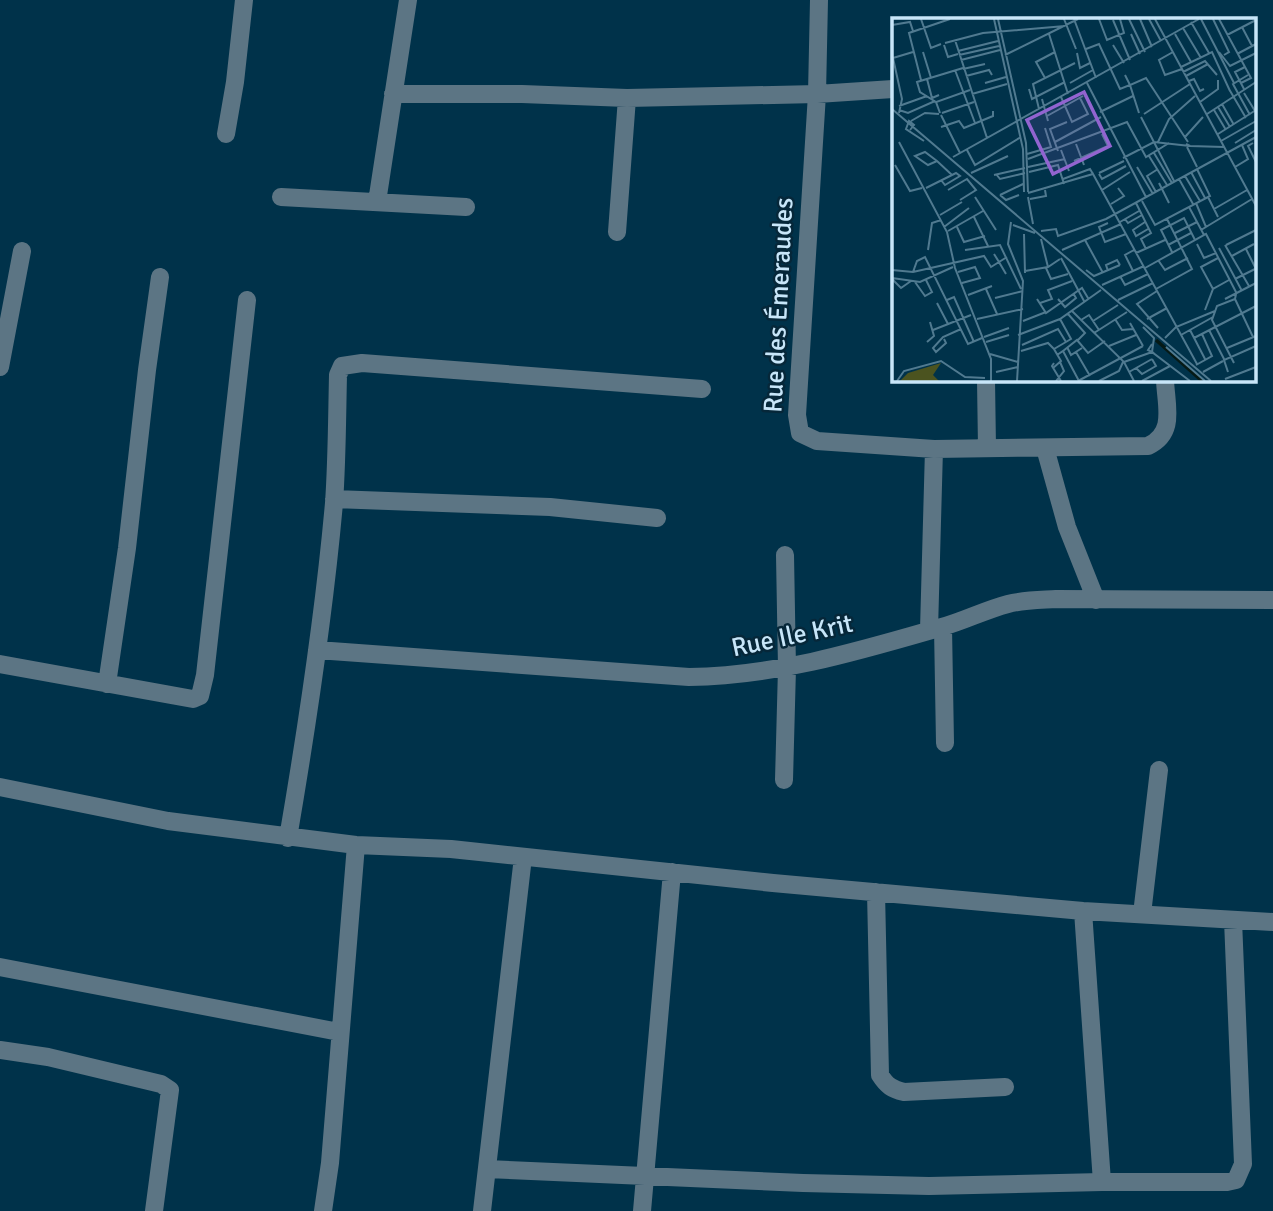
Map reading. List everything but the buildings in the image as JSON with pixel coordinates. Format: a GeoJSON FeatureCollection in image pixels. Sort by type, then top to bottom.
{"type":"FeatureCollection","features":[{"type":"Feature","properties":{"kind":"street"},"geometry":{"type":"LineString","coordinates":[[226,134],[244,0]]}},
{"type":"Feature","properties":{"kind":"street"},"geometry":{"type":"LineString","coordinates":[[377,202],[408,0]]}},
{"type":"Feature","properties":{"kind":"street","name":"Rue des Émeraudes"},"geometry":{"type":"LineString","coordinates":[[819,0],[817,94],[798,426],[800,433],[817,441],[934,449],[1147,446],[1159,441],[1165,432],[1165,382]]}},
{"type":"Feature","properties":{"kind":"street"},"geometry":{"type":"LineString","coordinates":[[393,94],[522,94],[627,98],[817,94],[892,89]]}},
{"type":"Feature","properties":{"kind":"street"},"geometry":{"type":"LineString","coordinates":[[617,232],[627,98]]}},
{"type":"Feature","properties":{"kind":"street"},"geometry":{"type":"LineString","coordinates":[[281,197],[466,207]]}},
{"type":"Feature","properties":{"kind":"street"},"geometry":{"type":"LineString","coordinates":[[0,367],[22,251]]}},
{"type":"Feature","properties":{"kind":"street"},"geometry":{"type":"LineString","coordinates":[[107,684],[127,548],[160,277]]}},
{"type":"Feature","properties":{"kind":"street"},"geometry":{"type":"LineString","coordinates":[[0,664],[193,699],[200,696],[205,675],[247,300]]}},
{"type":"Feature","properties":{"kind":"street"},"geometry":{"type":"LineString","coordinates":[[288,838],[317,650],[334,499],[338,374],[342,366],[351,363],[702,389]]}},
{"type":"Feature","properties":{"kind":"street"},"geometry":{"type":"LineString","coordinates":[[986,382],[987,448]]}},
{"type":"Feature","properties":{"kind":"street"},"geometry":{"type":"LineString","coordinates":[[1045,448],[1067,527],[1096,600]]}},
{"type":"Feature","properties":{"kind":"street"},"geometry":{"type":"LineString","coordinates":[[934,449],[936,628],[945,743]]}},
{"type":"Feature","properties":{"kind":"street"},"geometry":{"type":"LineString","coordinates":[[334,499],[550,507],[657,518]]}},
{"type":"Feature","properties":{"kind":"street"},"geometry":{"type":"LineString","coordinates":[[784,780],[787,668],[785,555]]}},
{"type":"Feature","properties":{"kind":"street","name":"Rue Ile Krit"},"geometry":{"type":"LineString","coordinates":[[317,650],[720,677],[787,668],[936,628],[1007,604],[1056,599],[1273,600]]}},
{"type":"Feature","properties":{"kind":"street"},"geometry":{"type":"LineString","coordinates":[[1142,914],[1159,770]]}},
{"type":"Feature","properties":{"kind":"street"},"geometry":{"type":"LineString","coordinates":[[0,787],[167,821],[288,838],[356,845],[451,849],[1083,911],[1273,922]]}},
{"type":"Feature","properties":{"kind":"street"},"geometry":{"type":"LineString","coordinates":[[323,1211],[330,1163],[356,845]]}},
{"type":"Feature","properties":{"kind":"street"},"geometry":{"type":"LineString","coordinates":[[482,1211],[523,857]]}},
{"type":"Feature","properties":{"kind":"street"},"geometry":{"type":"LineString","coordinates":[[642,1211],[672,872]]}},
{"type":"Feature","properties":{"kind":"street"},"geometry":{"type":"LineString","coordinates":[[876,892],[880,1075],[885,1084],[892,1090],[904,1092],[1005,1087]]}},
{"type":"Feature","properties":{"kind":"street"},"geometry":{"type":"LineString","coordinates":[[1083,911],[1102,1182]]}},
{"type":"Feature","properties":{"kind":"street"},"geometry":{"type":"LineString","coordinates":[[487,1170],[929,1186],[1236,1180],[1243,1164],[1233,920]]}},
{"type":"Feature","properties":{"kind":"street"},"geometry":{"type":"LineString","coordinates":[[0,967],[340,1032]]}},
{"type":"Feature","properties":{"kind":"street"},"geometry":{"type":"LineString","coordinates":[[0,1050],[48,1057],[161,1084],[170,1090],[154,1211]]}}]}
